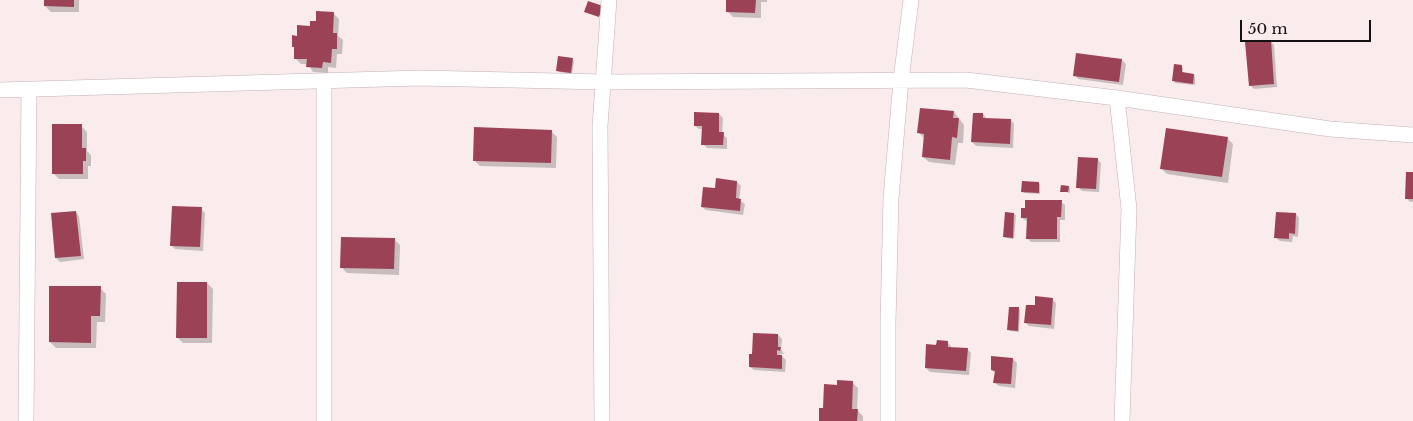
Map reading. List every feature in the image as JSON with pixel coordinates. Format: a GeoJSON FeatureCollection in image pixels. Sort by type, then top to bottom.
{"type":"FeatureCollection","features":[{"type":"Feature","properties":{"kind":"street"},"geometry":{"type":"LineString","coordinates":[[602,421],[600,126],[609,0]]}},
{"type":"Feature","properties":{"kind":"street"},"geometry":{"type":"LineString","coordinates":[[888,421],[890,198],[901,80],[911,0]]}},
{"type":"Feature","properties":{"kind":"street"},"geometry":{"type":"LineString","coordinates":[[0,90],[420,78],[604,82],[966,80],[1117,98],[1330,129],[1413,136]]}},
{"type":"Feature","properties":{"kind":"street"},"geometry":{"type":"LineString","coordinates":[[324,81],[324,421]]}},
{"type":"Feature","properties":{"kind":"street"},"geometry":{"type":"LineString","coordinates":[[26,421],[29,89]]}},
{"type":"Feature","properties":{"kind":"street"},"geometry":{"type":"LineString","coordinates":[[1117,98],[1129,209],[1122,421]]}},
{"type":"Feature","properties":{"kind":"building"},"geometry":{"type":"Polygon","coordinates":[[[44,0],[74,0],[74,7],[44,6],[44,0]]]}},
{"type":"Feature","properties":{"kind":"building"},"geometry":{"type":"Polygon","coordinates":[[[726,0],[756,0],[755,13],[726,12],[726,0]]]}},
{"type":"Feature","properties":{"kind":"building"},"geometry":{"type":"Polygon","coordinates":[[[588,1],[603,6],[599,17],[584,12],[588,1]]]}},
{"type":"Feature","properties":{"kind":"building"},"geometry":{"type":"Polygon","coordinates":[[[316,11],[334,12],[333,33],[337,33],[337,49],[332,49],[331,63],[323,62],[322,68],[306,67],[307,59],[294,59],[294,47],[292,47],[292,35],[297,36],[297,25],[310,26],[310,21],[316,21],[316,11]]]}},
{"type":"Feature","properties":{"kind":"building"},"geometry":{"type":"Polygon","coordinates":[[[1271,40],[1274,84],[1249,86],[1245,42],[1271,40]]]}},
{"type":"Feature","properties":{"kind":"building"},"geometry":{"type":"Polygon","coordinates":[[[1076,53],[1122,59],[1119,82],[1073,76],[1076,53]]]}},
{"type":"Feature","properties":{"kind":"building"},"geometry":{"type":"Polygon","coordinates":[[[558,56],[573,58],[571,73],[556,71],[558,56]]]}},
{"type":"Feature","properties":{"kind":"building"},"geometry":{"type":"Polygon","coordinates":[[[1174,64],[1182,65],[1182,72],[1194,74],[1193,84],[1172,81],[1174,64]]]}},
{"type":"Feature","properties":{"kind":"building"},"geometry":{"type":"Polygon","coordinates":[[[920,108],[954,111],[953,118],[959,118],[957,138],[952,137],[950,160],[922,157],[924,134],[917,133],[920,108]]]}},
{"type":"Feature","properties":{"kind":"building"},"geometry":{"type":"Polygon","coordinates":[[[694,112],[719,113],[719,132],[724,132],[723,145],[701,145],[702,126],[694,126],[694,112]]]}},
{"type":"Feature","properties":{"kind":"building"},"geometry":{"type":"Polygon","coordinates":[[[973,113],[983,113],[983,118],[1011,119],[1010,144],[971,142],[973,113]]]}},
{"type":"Feature","properties":{"kind":"building"},"geometry":{"type":"Polygon","coordinates":[[[52,124],[82,124],[82,148],[86,148],[83,174],[52,174],[52,124]]]}},
{"type":"Feature","properties":{"kind":"building"},"geometry":{"type":"Polygon","coordinates":[[[474,127],[552,130],[551,163],[473,161],[474,127]]]}},
{"type":"Feature","properties":{"kind":"building"},"geometry":{"type":"Polygon","coordinates":[[[1166,128],[1228,137],[1222,177],[1160,169],[1166,128]]]}},
{"type":"Feature","properties":{"kind":"building"},"geometry":{"type":"Polygon","coordinates":[[[1078,157],[1098,158],[1096,189],[1076,188],[1078,157]]]}},
{"type":"Feature","properties":{"kind":"building"},"geometry":{"type":"Polygon","coordinates":[[[1406,172],[1413,172],[1413,199],[1405,199],[1406,172]]]}},
{"type":"Feature","properties":{"kind":"building"},"geometry":{"type":"Polygon","coordinates":[[[716,178],[737,181],[736,198],[741,199],[740,211],[701,207],[703,187],[715,188],[716,178]]]}},
{"type":"Feature","properties":{"kind":"building"},"geometry":{"type":"Polygon","coordinates":[[[1022,181],[1039,182],[1039,193],[1021,192],[1022,181]]]}},
{"type":"Feature","properties":{"kind":"building"},"geometry":{"type":"Polygon","coordinates":[[[1061,185],[1069,186],[1068,192],[1060,192],[1061,185]]]}},
{"type":"Feature","properties":{"kind":"building"},"geometry":{"type":"Polygon","coordinates":[[[1025,200],[1062,200],[1061,217],[1057,217],[1057,239],[1026,239],[1027,218],[1021,218],[1021,208],[1025,208],[1025,200]]]}},
{"type":"Feature","properties":{"kind":"building"},"geometry":{"type":"Polygon","coordinates":[[[172,206],[202,207],[200,247],[170,246],[172,206]]]}},
{"type":"Feature","properties":{"kind":"building"},"geometry":{"type":"Polygon","coordinates":[[[76,211],[81,256],[55,258],[51,213],[76,211]]]}},
{"type":"Feature","properties":{"kind":"building"},"geometry":{"type":"Polygon","coordinates":[[[1005,212],[1014,213],[1013,238],[1003,237],[1005,212]]]}},
{"type":"Feature","properties":{"kind":"building"},"geometry":{"type":"Polygon","coordinates":[[[1276,212],[1296,213],[1295,234],[1289,233],[1289,239],[1274,238],[1276,212]]]}},
{"type":"Feature","properties":{"kind":"building"},"geometry":{"type":"Polygon","coordinates":[[[341,237],[395,238],[394,269],[340,268],[341,237]]]}},
{"type":"Feature","properties":{"kind":"building"},"geometry":{"type":"Polygon","coordinates":[[[177,282],[207,282],[207,338],[176,338],[177,282]]]}},
{"type":"Feature","properties":{"kind":"building"},"geometry":{"type":"Polygon","coordinates":[[[49,286],[101,286],[100,316],[91,316],[91,343],[49,342],[49,286]]]}},
{"type":"Feature","properties":{"kind":"building"},"geometry":{"type":"Polygon","coordinates":[[[1035,296],[1053,298],[1051,325],[1024,323],[1026,305],[1035,305],[1035,296]]]}},
{"type":"Feature","properties":{"kind":"building"},"geometry":{"type":"Polygon","coordinates":[[[1009,307],[1019,307],[1018,331],[1007,330],[1009,307]]]}},
{"type":"Feature","properties":{"kind":"building"},"geometry":{"type":"Polygon","coordinates":[[[753,333],[778,334],[778,347],[781,347],[780,351],[777,350],[777,355],[782,355],[782,369],[749,367],[749,354],[752,354],[753,333]]]}},
{"type":"Feature","properties":{"kind":"building"},"geometry":{"type":"Polygon","coordinates":[[[937,340],[948,341],[948,347],[968,348],[966,371],[925,368],[926,344],[936,345],[937,340]]]}},
{"type":"Feature","properties":{"kind":"building"},"geometry":{"type":"Polygon","coordinates":[[[991,356],[1013,358],[1011,384],[993,383],[995,371],[991,370],[991,356]]]}},
{"type":"Feature","properties":{"kind":"building"},"geometry":{"type":"Polygon","coordinates":[[[837,380],[853,381],[852,409],[858,409],[857,421],[819,421],[819,408],[823,408],[824,384],[837,385],[837,380]]]}}]}
